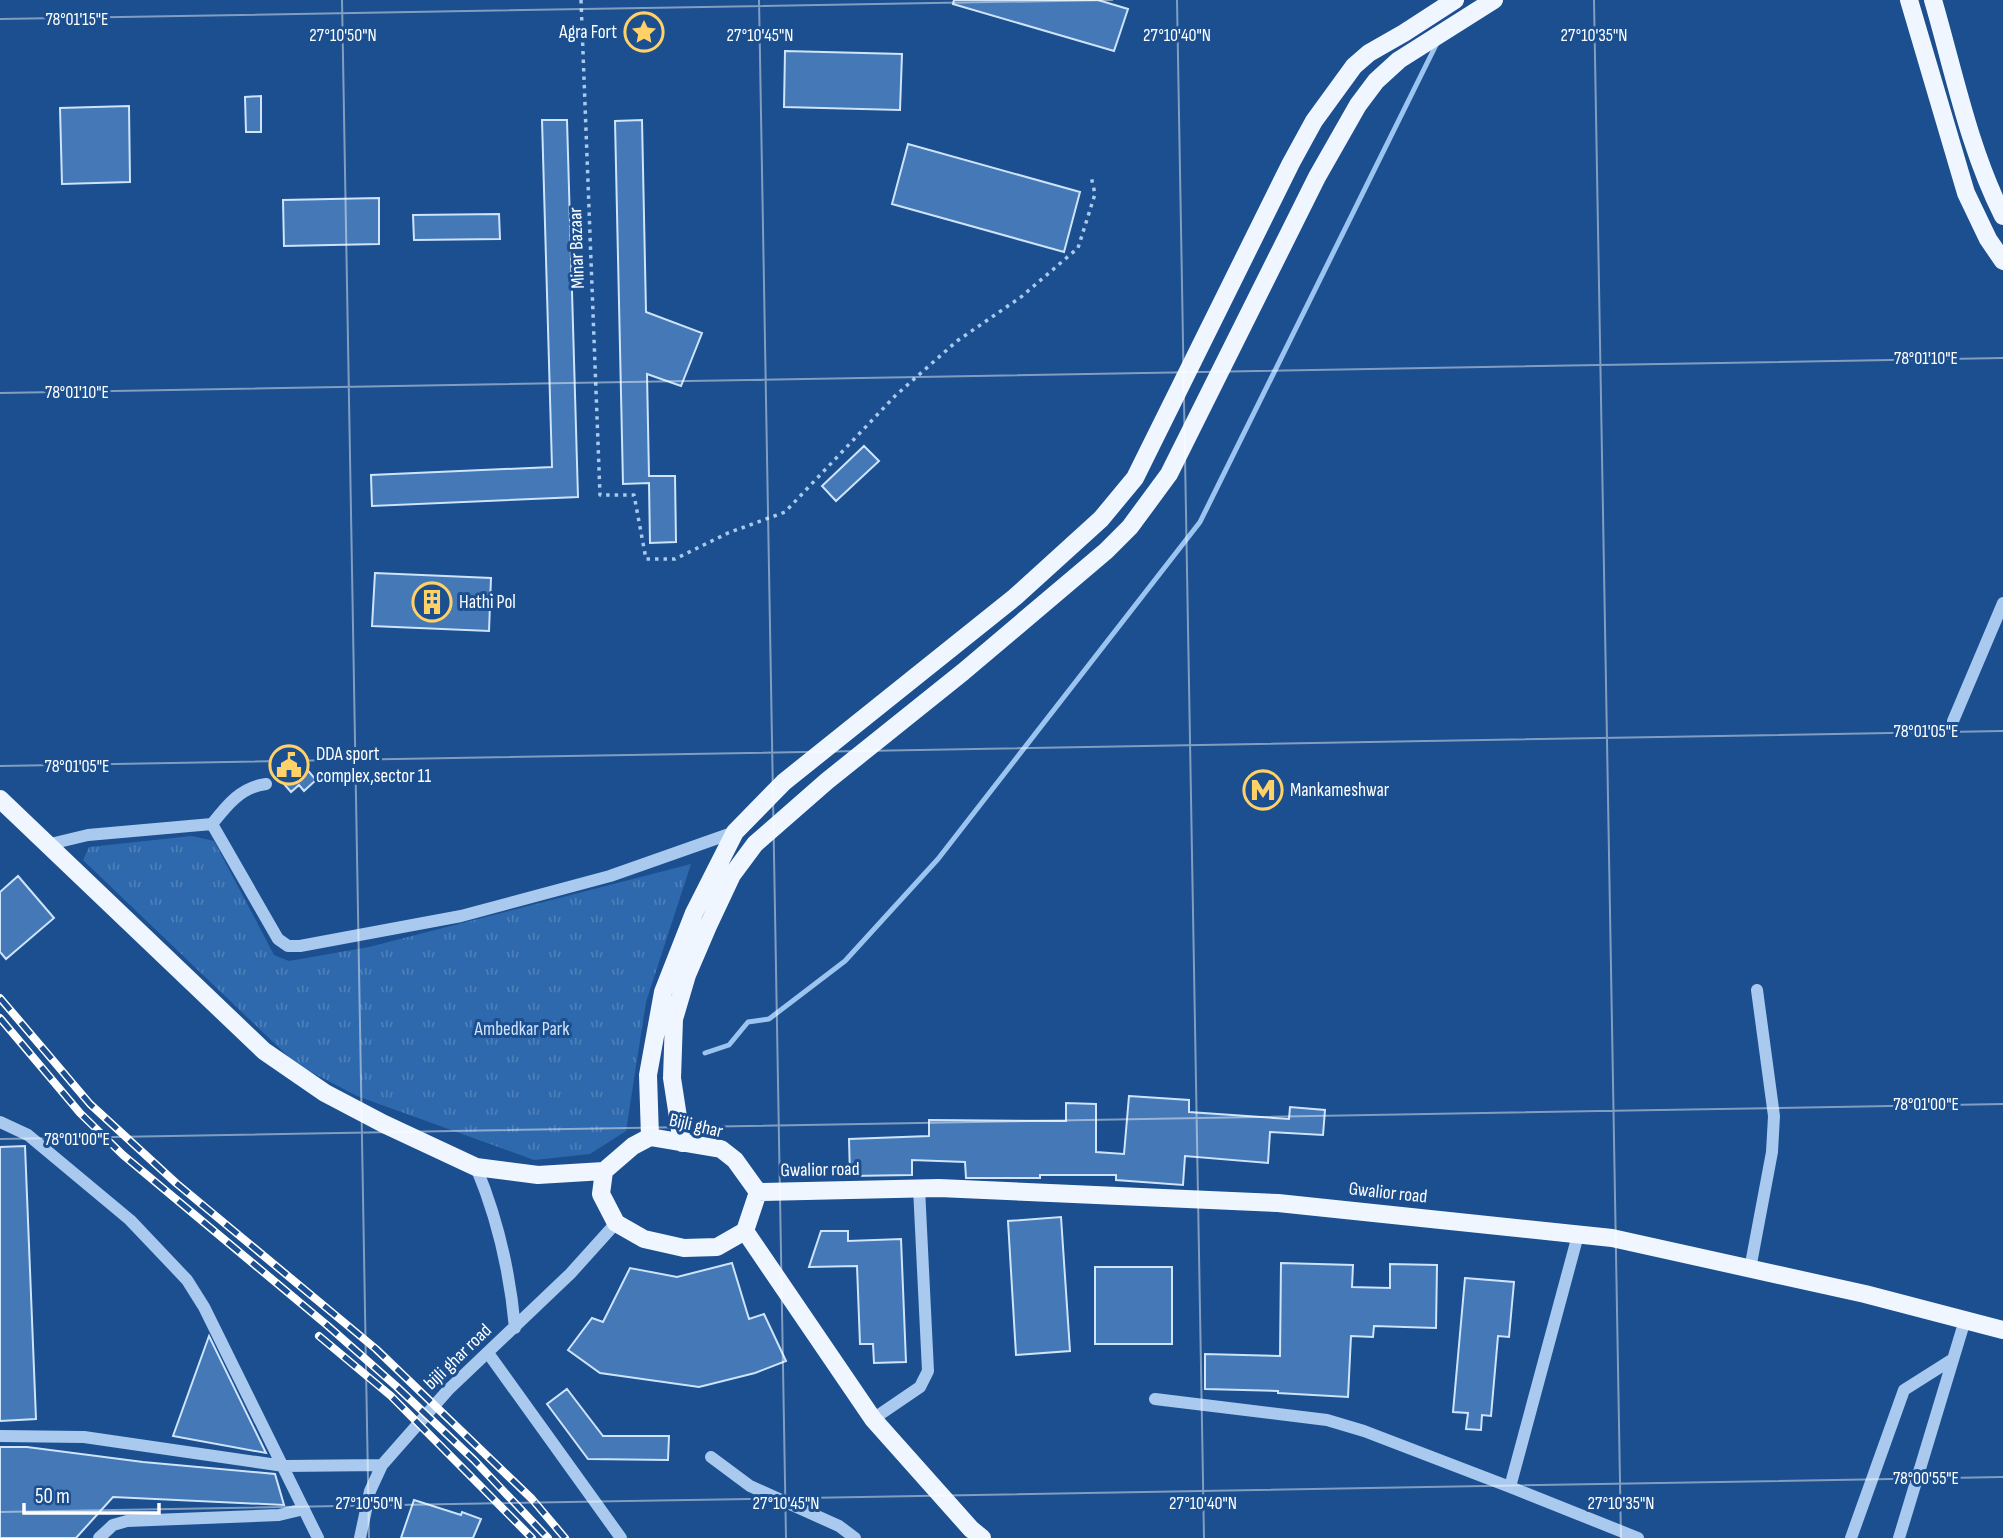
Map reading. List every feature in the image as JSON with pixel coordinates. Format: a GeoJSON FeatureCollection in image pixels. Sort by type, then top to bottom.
{"type":"FeatureCollection","features":[{"type":"Feature","properties":{"kind":"main road"},"geometry":{"type":"LineString","coordinates":[[650,1138],[648,1075],[663,992],[694,913],[735,832],[785,782],[1015,597],[1101,519],[1121,497],[1135,478],[1314,121],[1354,66],[1369,52],[1455,0]]}},
{"type":"Feature","properties":{"kind":"main road"},"geometry":{"type":"LineString","coordinates":[[1909,0],[1966,193],[1988,239],[2003,261]]}},
{"type":"Feature","properties":{"kind":"main road"},"geometry":{"type":"LineString","coordinates":[[1933,0],[1966,120],[2003,216]]}},
{"type":"Feature","properties":{"kind":"main road"},"geometry":{"type":"LineString","coordinates":[[682,1143],[673,1079],[674,1018],[687,975],[732,875],[755,844],[827,781],[963,672],[1130,527],[1169,474],[1317,177],[1358,105],[1376,81],[1405,56],[1491,2]]}},
{"type":"Feature","properties":{"kind":"main road"},"geometry":{"type":"LineString","coordinates":[[1291,163],[1317,177]]}},
{"type":"Feature","properties":{"kind":"main road"},"geometry":{"type":"LineString","coordinates":[[1121,497],[1139,515]]}},
{"type":"Feature","properties":{"kind":"main road"},"geometry":{"type":"LineString","coordinates":[[0,799],[264,1051],[324,1093],[476,1167],[538,1175],[604,1171],[601,1194],[616,1223],[644,1239],[684,1248],[717,1247],[745,1231],[758,1192]]}},
{"type":"Feature","properties":{"kind":"main road","name":"Bijli ghar"},"geometry":{"type":"LineString","coordinates":[[604,1171],[633,1146],[650,1138],[720,1149],[735,1160],[758,1192]]}},
{"type":"Feature","properties":{"kind":"main road","name":"Gwalior road"},"geometry":{"type":"LineString","coordinates":[[758,1192],[919,1188],[1279,1203],[1612,1238],[1865,1294],[2003,1330]]}},
{"type":"Feature","properties":{"kind":"main road"},"geometry":{"type":"LineString","coordinates":[[745,1231],[873,1419],[971,1530],[982,1538]]}},
{"type":"Feature","properties":{"kind":"street"},"geometry":{"type":"LineString","coordinates":[[1953,720],[1998,628],[2003,603]]}},
{"type":"Feature","properties":{"kind":"street"},"geometry":{"type":"LineString","coordinates":[[46,845],[88,835],[212,824],[240,793],[252,786],[266,783]]}},
{"type":"Feature","properties":{"kind":"street"},"geometry":{"type":"LineString","coordinates":[[212,824],[278,939],[295,947],[461,916],[610,876],[735,832]]}},
{"type":"Feature","properties":{"kind":"street"},"geometry":{"type":"LineString","coordinates":[[1750,1269],[1772,1152],[1774,1116],[1757,990]]}},
{"type":"Feature","properties":{"kind":"street"},"geometry":{"type":"LineString","coordinates":[[0,1122],[29,1135],[130,1220],[187,1280],[204,1307],[318,1538]]}},
{"type":"Feature","properties":{"kind":"street"},"geometry":{"type":"LineString","coordinates":[[476,1167],[489,1200],[511,1287],[514,1328]]}},
{"type":"Feature","properties":{"kind":"street"},"geometry":{"type":"LineString","coordinates":[[873,1419],[920,1387],[928,1371],[919,1188]]}},
{"type":"Feature","properties":{"kind":"street","name":"bijli ghar road"},"geometry":{"type":"LineString","coordinates":[[360,1538],[370,1491],[382,1465],[448,1390],[514,1328],[616,1223]]}},
{"type":"Feature","properties":{"kind":"street"},"geometry":{"type":"LineString","coordinates":[[1510,1487],[1578,1235]]}},
{"type":"Feature","properties":{"kind":"street"},"geometry":{"type":"LineString","coordinates":[[1899,1538],[1965,1320]]}},
{"type":"Feature","properties":{"kind":"street"},"geometry":{"type":"LineString","coordinates":[[488,1353],[621,1538]]}},
{"type":"Feature","properties":{"kind":"street"},"geometry":{"type":"LineString","coordinates":[[1851,1538],[1904,1390],[1953,1359]]}},
{"type":"Feature","properties":{"kind":"street"},"geometry":{"type":"LineString","coordinates":[[1154,1399],[1327,1420],[1364,1431],[1639,1538]]}},
{"type":"Feature","properties":{"kind":"street"},"geometry":{"type":"LineString","coordinates":[[0,1436],[84,1437],[284,1466],[382,1465]]}},
{"type":"Feature","properties":{"kind":"street"},"geometry":{"type":"LineString","coordinates":[[711,1457],[750,1486],[839,1526],[855,1538]]}},
{"type":"Feature","properties":{"kind":"street"},"geometry":{"type":"LineString","coordinates":[[99,1538],[113,1525],[127,1521],[267,1516],[304,1509]]}},
{"type":"Feature","properties":{"kind":"path","name":"Minar Bazaar"},"geometry":{"type":"LineString","coordinates":[[581,0],[600,495],[634,495],[646,559],[675,559],[728,533],[785,512],[895,396],[957,341],[1021,297],[1078,248],[1095,194],[1091,176]]}},
{"type":"Feature","properties":{"kind":"green space","name":"Ambedkar Park"},"geometry":{"type":"Polygon","coordinates":[[[192,836],[214,841],[274,955],[289,961],[369,947],[691,864],[646,1002],[626,1131],[590,1154],[534,1160],[357,1096],[296,1064],[83,860],[89,847],[192,836]]]}},
{"type":"Feature","properties":{"kind":"building"},"geometry":{"type":"Polygon","coordinates":[[[954,0],[1098,0],[1128,9],[1114,51],[953,4],[954,0]]]}},
{"type":"Feature","properties":{"kind":"building"},"geometry":{"type":"Polygon","coordinates":[[[785,51],[902,54],[900,110],[784,107],[785,51]]]}},
{"type":"Feature","properties":{"kind":"building"},"geometry":{"type":"Polygon","coordinates":[[[261,96],[261,132],[246,132],[245,97],[261,96]]]}},
{"type":"Feature","properties":{"kind":"building"},"geometry":{"type":"Polygon","coordinates":[[[129,106],[130,182],[62,184],[60,108],[129,106]]]}},
{"type":"Feature","properties":{"kind":"building"},"geometry":{"type":"Polygon","coordinates":[[[542,120],[567,120],[578,497],[372,506],[371,475],[552,467],[542,120]]]}},
{"type":"Feature","properties":{"kind":"building"},"geometry":{"type":"Polygon","coordinates":[[[642,120],[646,312],[702,333],[681,386],[647,374],[649,476],[675,476],[676,542],[650,543],[649,483],[623,484],[615,121],[642,120]]]}},
{"type":"Feature","properties":{"kind":"building"},"geometry":{"type":"Polygon","coordinates":[[[908,144],[1080,192],[1064,252],[892,204],[908,144]]]}},
{"type":"Feature","properties":{"kind":"building"},"geometry":{"type":"Polygon","coordinates":[[[379,198],[379,244],[284,246],[283,200],[379,198]]]}},
{"type":"Feature","properties":{"kind":"building"},"geometry":{"type":"Polygon","coordinates":[[[499,214],[500,239],[414,240],[413,215],[499,214]]]}},
{"type":"Feature","properties":{"kind":"building"},"geometry":{"type":"Polygon","coordinates":[[[864,446],[879,461],[836,501],[822,486],[864,446]]]}},
{"type":"Feature","properties":{"kind":"building","name":"Hathi Pol"},"geometry":{"type":"Polygon","coordinates":[[[375,573],[491,578],[489,631],[372,626],[375,573]]]}},
{"type":"Feature","properties":{"kind":"building","name":"DDA sport complex,sector 11"},"geometry":{"type":"Polygon","coordinates":[[[287,746],[316,780],[304,791],[299,785],[291,792],[271,769],[280,762],[275,756],[287,746]]]}},
{"type":"Feature","properties":{"kind":"building"},"geometry":{"type":"Polygon","coordinates":[[[18,876],[54,918],[6,959],[0,952],[0,892],[18,876]]]}},
{"type":"Feature","properties":{"kind":"building"},"geometry":{"type":"Polygon","coordinates":[[[1129,1096],[1189,1100],[1189,1112],[1289,1119],[1290,1107],[1325,1110],[1323,1135],[1270,1132],[1268,1163],[1185,1156],[1183,1185],[1116,1180],[1116,1175],[966,1178],[965,1162],[912,1160],[912,1175],[850,1176],[849,1139],[929,1136],[929,1120],[1066,1121],[1066,1103],[1096,1104],[1096,1152],[1124,1154],[1129,1096]]]}},
{"type":"Feature","properties":{"kind":"building"},"geometry":{"type":"Polygon","coordinates":[[[25,1146],[36,1419],[0,1421],[0,1147],[25,1146]]]}},
{"type":"Feature","properties":{"kind":"building"},"geometry":{"type":"Polygon","coordinates":[[[1061,1217],[1070,1351],[1016,1355],[1008,1221],[1061,1217]]]}},
{"type":"Feature","properties":{"kind":"building"},"geometry":{"type":"Polygon","coordinates":[[[821,1231],[848,1231],[848,1241],[901,1239],[906,1362],[874,1363],[873,1344],[860,1344],[857,1266],[809,1267],[821,1231]]]}},
{"type":"Feature","properties":{"kind":"building"},"geometry":{"type":"Polygon","coordinates":[[[732,1263],[749,1319],[764,1314],[786,1361],[755,1373],[699,1387],[600,1373],[568,1350],[592,1318],[603,1322],[630,1268],[677,1277],[732,1263]]]}},
{"type":"Feature","properties":{"kind":"building"},"geometry":{"type":"Polygon","coordinates":[[[1281,1263],[1353,1265],[1352,1287],[1390,1288],[1390,1264],[1437,1265],[1436,1328],[1374,1326],[1373,1337],[1351,1336],[1348,1397],[1205,1389],[1205,1354],[1280,1356],[1281,1263]]]}},
{"type":"Feature","properties":{"kind":"building"},"geometry":{"type":"Polygon","coordinates":[[[1095,1267],[1172,1267],[1172,1344],[1095,1344],[1095,1267]]]}},
{"type":"Feature","properties":{"kind":"building"},"geometry":{"type":"Polygon","coordinates":[[[1465,1278],[1514,1282],[1509,1337],[1498,1336],[1491,1416],[1482,1415],[1481,1430],[1466,1429],[1468,1413],[1453,1412],[1465,1278]]]}},
{"type":"Feature","properties":{"kind":"building"},"geometry":{"type":"Polygon","coordinates":[[[209,1336],[266,1453],[173,1436],[209,1336]]]}},
{"type":"Feature","properties":{"kind":"building"},"geometry":{"type":"Polygon","coordinates":[[[567,1389],[603,1436],[669,1436],[668,1460],[588,1459],[547,1404],[567,1389]]]}},
{"type":"Feature","properties":{"kind":"building"},"geometry":{"type":"Polygon","coordinates":[[[0,1447],[27,1447],[143,1462],[275,1474],[284,1505],[113,1497],[76,1538],[0,1538],[0,1447]]]}},
{"type":"Feature","properties":{"kind":"building"},"geometry":{"type":"Polygon","coordinates":[[[414,1500],[481,1519],[473,1538],[401,1538],[414,1500]]]}},
{"type":"Feature","properties":{"kind":"waterway"},"geometry":{"type":"LineString","coordinates":[[705,1053],[729,1045],[748,1022],[769,1019],[845,961],[938,859],[1200,522],[1437,43]]}},
{"type":"Feature","properties":{"kind":"railway"},"geometry":{"type":"LineString","coordinates":[[0,998],[90,1104],[176,1183],[376,1349],[532,1499],[565,1538]]}},
{"type":"Feature","properties":{"kind":"railway"},"geometry":{"type":"LineString","coordinates":[[0,1018],[80,1113],[123,1155],[396,1386],[474,1460],[548,1538]]}},
{"type":"Feature","properties":{"kind":"railway"},"geometry":{"type":"LineString","coordinates":[[319,1336],[391,1396],[532,1538]]}},
{"type":"Feature","properties":{"kind":"place","name":"Agra Fort"},"geometry":{"type":"Point","coordinates":[644,32]}},
{"type":"Feature","properties":{"kind":"place","name":"Hathi Pol"},"geometry":{"type":"Point","coordinates":[432,602]}},
{"type":"Feature","properties":{"kind":"place","name":"DDA sport complex,sector 11"},"geometry":{"type":"Point","coordinates":[289,765]}},
{"type":"Feature","properties":{"kind":"place","name":"Mankameshwar"},"geometry":{"type":"Point","coordinates":[1263,790]}}]}
